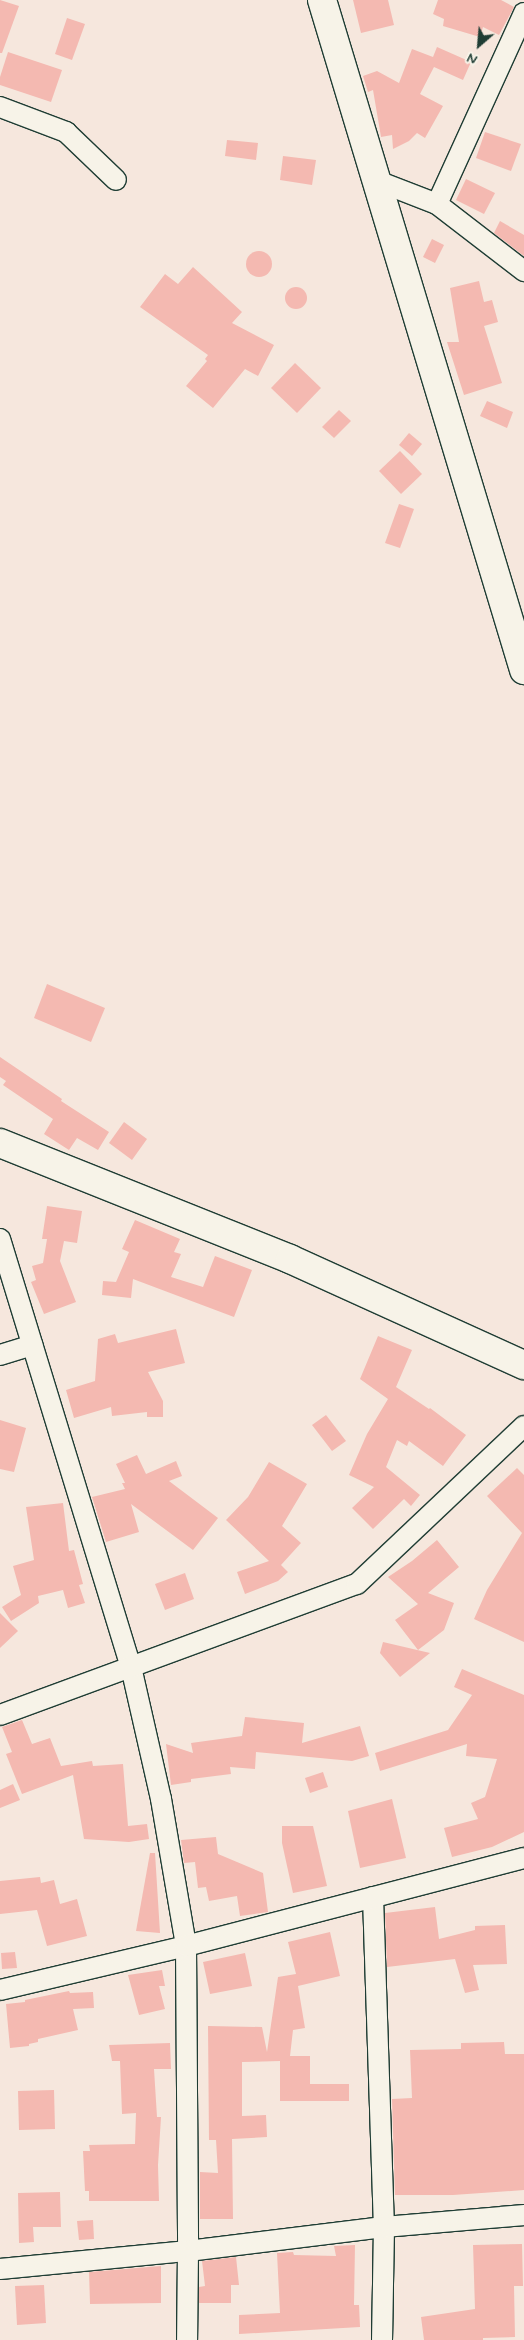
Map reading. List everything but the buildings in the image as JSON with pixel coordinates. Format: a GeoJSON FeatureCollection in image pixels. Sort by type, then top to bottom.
{"type":"FeatureCollection","features":[{"type":"Feature","properties":{"kind":"main road"},"geometry":{"type":"LineString","coordinates":[[322,0],[524,670]]}},
{"type":"Feature","properties":{"kind":"main road"},"geometry":{"type":"LineString","coordinates":[[0,1143],[290,1259],[524,1365]]}},
{"type":"Feature","properties":{"kind":"street"},"geometry":{"type":"LineString","coordinates":[[437,204],[524,13]]}},
{"type":"Feature","properties":{"kind":"street"},"geometry":{"type":"LineString","coordinates":[[0,107],[66,132],[116,180]]}},
{"type":"Feature","properties":{"kind":"street"},"geometry":{"type":"LineString","coordinates":[[375,180],[437,204],[524,271]]}},
{"type":"Feature","properties":{"kind":"street"},"geometry":{"type":"LineString","coordinates":[[0,1239],[131,1667],[161,1798],[186,1946],[187,2340]]}},
{"type":"Feature","properties":{"kind":"street"},"geometry":{"type":"LineString","coordinates":[[0,1355],[32,1345]]}},
{"type":"Feature","properties":{"kind":"street"},"geometry":{"type":"LineString","coordinates":[[0,1715],[357,1584],[524,1426]]}},
{"type":"Feature","properties":{"kind":"street"},"geometry":{"type":"LineString","coordinates":[[0,1990],[186,1946],[524,1858]]}},
{"type":"Feature","properties":{"kind":"street"},"geometry":{"type":"LineString","coordinates":[[373,1897],[384,2227],[382,2340]]}},
{"type":"Feature","properties":{"kind":"street"},"geometry":{"type":"LineString","coordinates":[[0,2269],[188,2251],[384,2227],[524,2214]]}}]}
